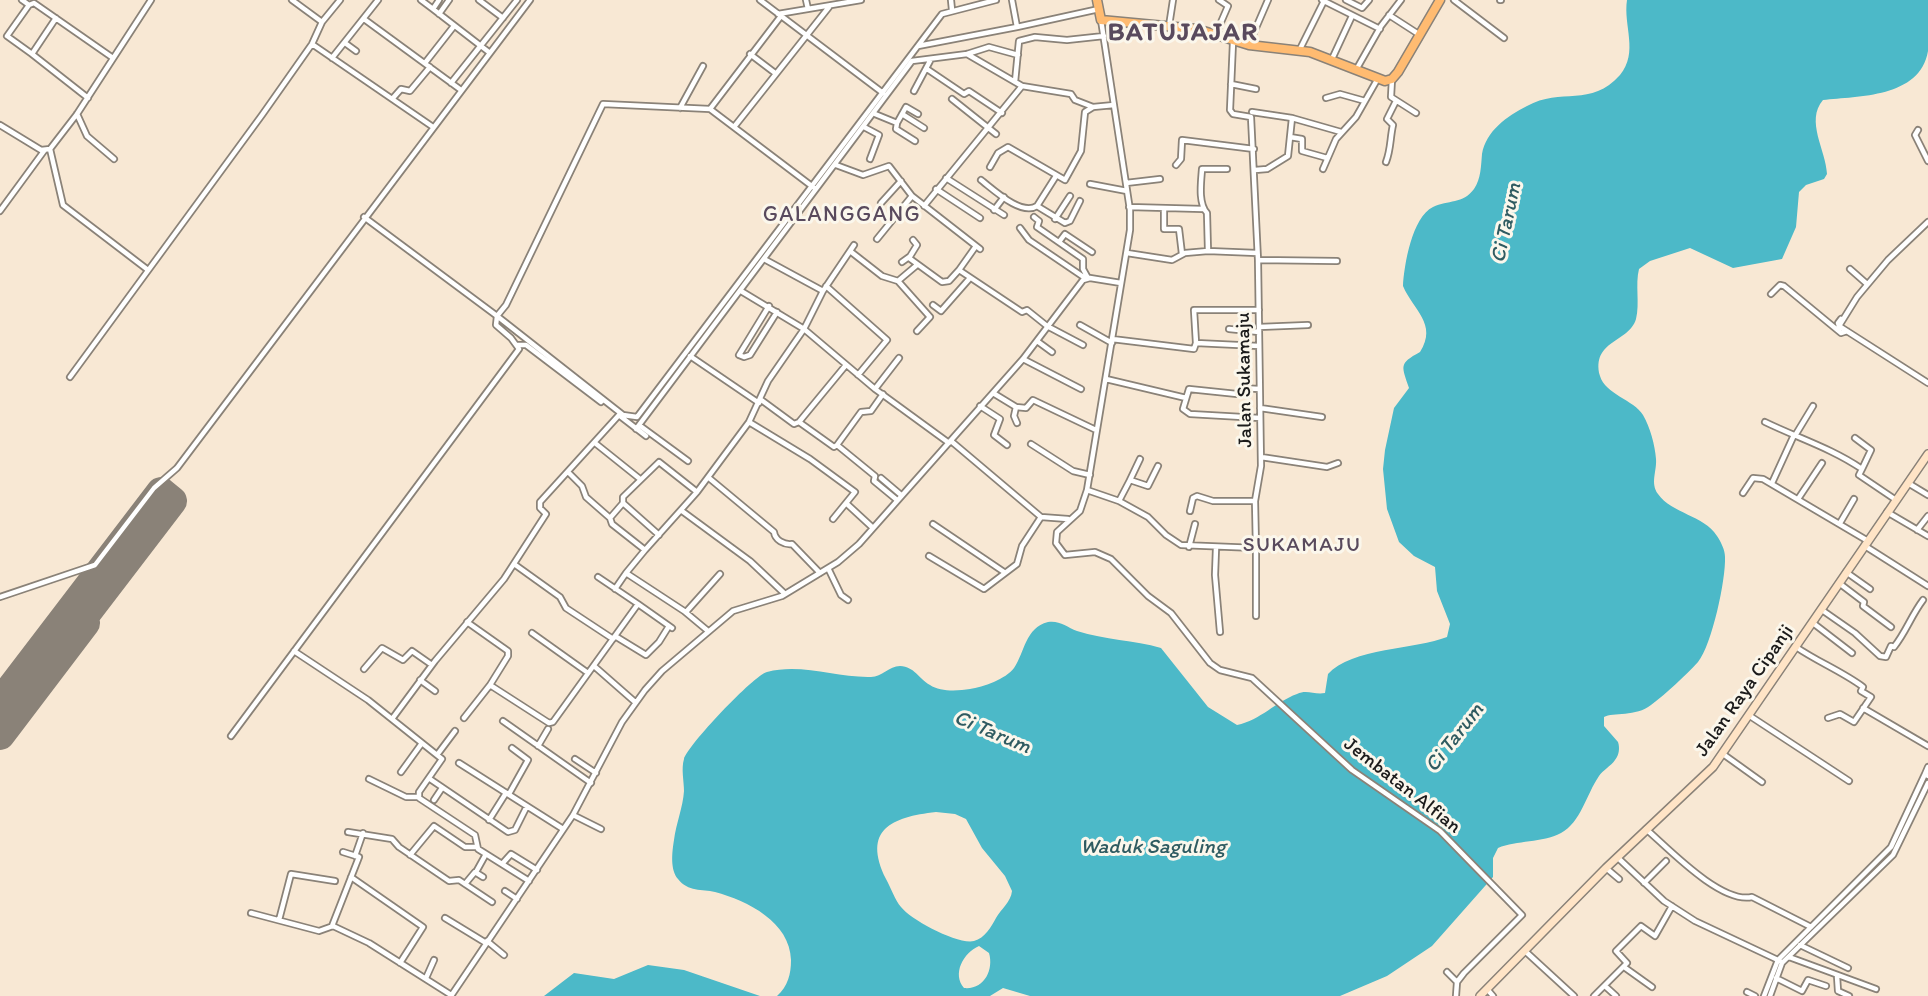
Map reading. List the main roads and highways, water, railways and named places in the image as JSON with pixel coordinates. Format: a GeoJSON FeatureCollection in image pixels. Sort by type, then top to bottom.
{"type":"FeatureCollection","features":[{"type":"Feature","properties":{"kind":"highway"},"geometry":{"type":"LineString","coordinates":[[1098,4],[1101,20],[1204,30],[1233,42],[1299,51],[1332,59],[1377,80],[1392,79],[1440,0]]}},
{"type":"Feature","properties":{"kind":"main road","name":"Jalan Raya Cipanji"},"geometry":{"type":"LineString","coordinates":[[1480,996],[1617,857],[1704,776],[1723,754],[1928,454]]}},
{"type":"Feature","properties":{"kind":"water","name":"Waduk Saguling"},"geometry":{"type":"Polygon","coordinates":[[[1627,0],[1928,0],[1928,51],[1923,66],[1913,78],[1900,86],[1886,92],[1823,100],[1818,108],[1816,126],[1827,174],[1824,179],[1806,185],[1799,192],[1796,227],[1782,259],[1733,268],[1690,248],[1650,261],[1639,269],[1636,319],[1632,327],[1606,348],[1601,355],[1600,376],[1608,388],[1639,410],[1646,420],[1655,448],[1654,481],[1658,494],[1671,506],[1711,529],[1723,546],[1725,567],[1713,627],[1698,662],[1682,679],[1645,709],[1604,717],[1604,726],[1618,742],[1618,754],[1594,783],[1574,822],[1554,836],[1498,848],[1493,858],[1493,877],[1432,946],[1387,976],[1340,996],[1030,996],[1003,988],[990,996],[777,996],[788,980],[791,960],[789,947],[775,924],[765,915],[741,901],[715,892],[686,886],[675,875],[672,861],[684,791],[684,759],[696,740],[722,712],[749,685],[767,672],[793,669],[871,677],[900,666],[909,668],[939,689],[970,689],[1006,676],[1018,662],[1026,641],[1035,629],[1048,622],[1056,622],[1088,634],[1161,648],[1208,707],[1237,725],[1246,723],[1289,697],[1307,692],[1325,693],[1328,674],[1338,665],[1352,659],[1447,637],[1450,624],[1437,591],[1435,567],[1414,556],[1399,542],[1387,509],[1383,469],[1394,408],[1409,388],[1404,366],[1408,360],[1420,352],[1425,342],[1425,325],[1403,286],[1410,243],[1426,212],[1433,207],[1465,197],[1474,189],[1479,176],[1484,146],[1498,125],[1519,110],[1540,101],[1598,91],[1620,75],[1626,66],[1630,48],[1627,0]],[[936,812],[894,822],[885,829],[879,838],[877,849],[879,862],[895,897],[906,912],[924,925],[947,935],[974,941],[987,932],[1008,902],[1012,891],[1005,876],[982,848],[966,819],[955,814],[936,812]],[[979,946],[968,954],[961,964],[959,977],[964,988],[977,986],[989,972],[989,953],[979,946]]]}},
{"type":"Feature","properties":{"kind":"water"},"geometry":{"type":"Polygon","coordinates":[[[648,965],[684,970],[760,996],[544,996],[574,973],[614,979],[648,965]]]}},
{"type":"Feature","properties":{"kind":"district","name":"BATUJAJAR"},"geometry":{"type":"Point","coordinates":[1183,33]}},
{"type":"Feature","properties":{"kind":"district","name":"GALANGGANG"},"geometry":{"type":"Point","coordinates":[842,215]}},
{"type":"Feature","properties":{"kind":"district","name":"SUKAMAJU"},"geometry":{"type":"Point","coordinates":[1302,546]}},
{"type":"Feature","properties":{"kind":"water label","name":"Ci Tarum"},"geometry":{"type":"Point","coordinates":[1507,223]}},
{"type":"Feature","properties":{"kind":"water label","name":"Ci Tarum"},"geometry":{"type":"Point","coordinates":[992,733]}},
{"type":"Feature","properties":{"kind":"water label","name":"Ci Tarum"},"geometry":{"type":"Point","coordinates":[1455,738]}}]}
